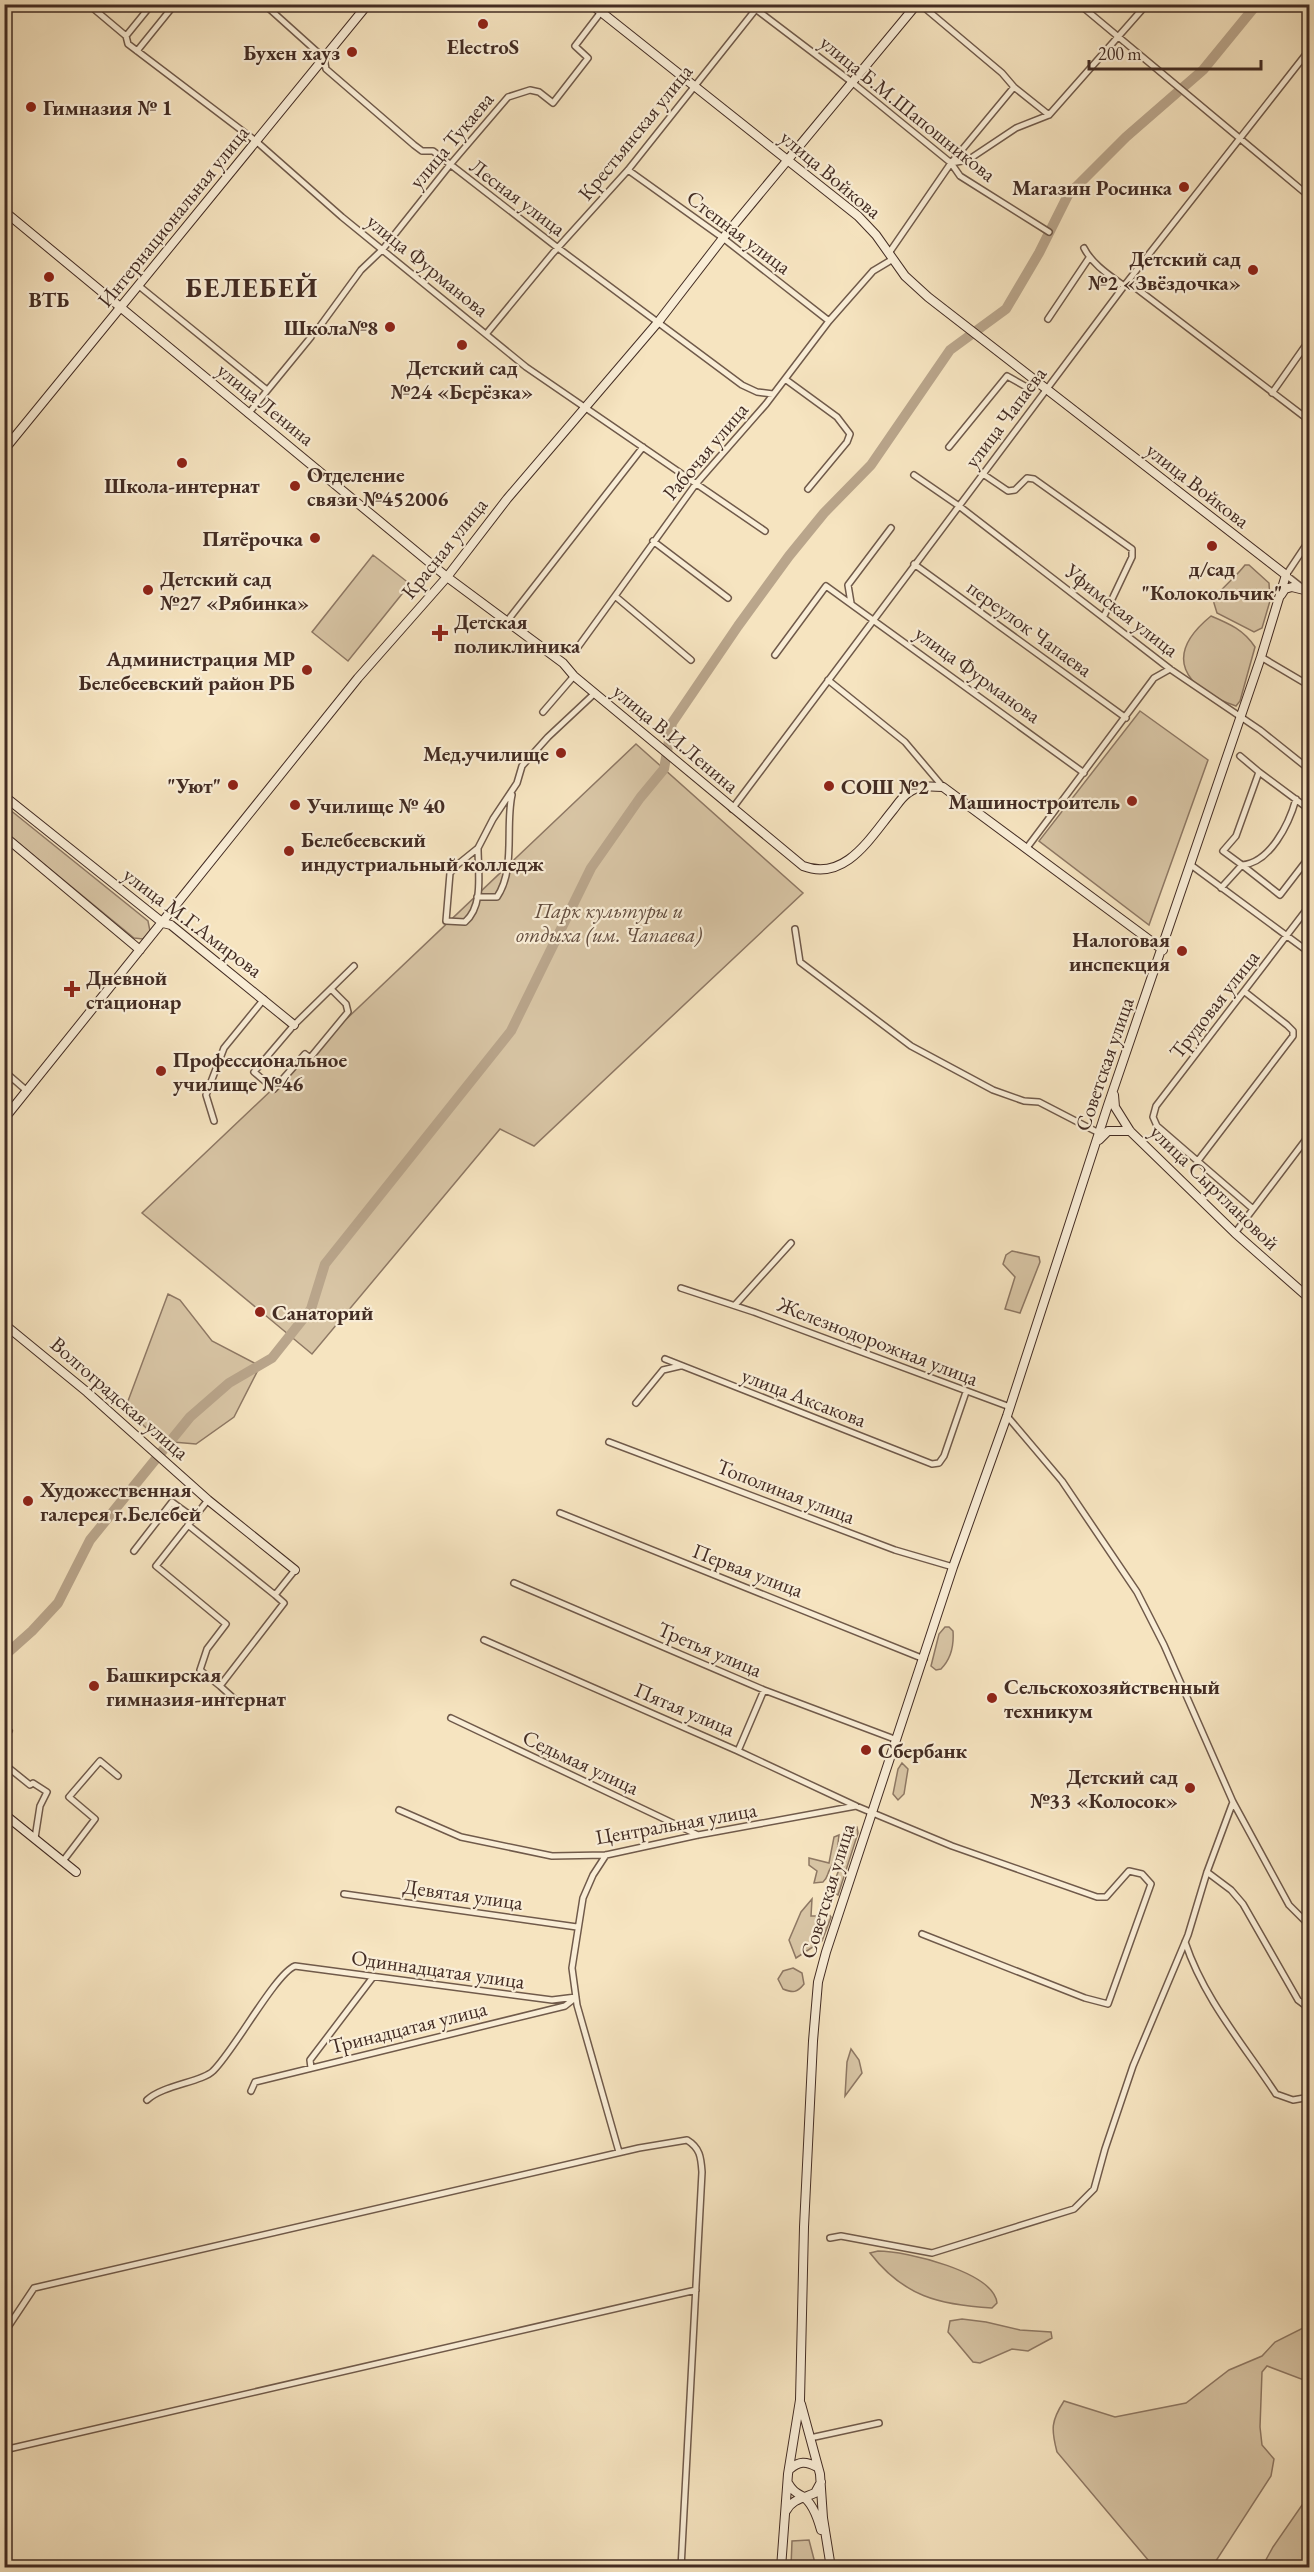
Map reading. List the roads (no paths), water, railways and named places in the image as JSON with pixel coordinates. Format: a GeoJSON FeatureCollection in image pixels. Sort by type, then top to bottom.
{"type":"FeatureCollection","features":[{"type":"Feature","properties":{"kind":"main road","name":"Интернациональная улица"},"geometry":{"type":"LineString","coordinates":[[4,450],[368,4]]}},
{"type":"Feature","properties":{"kind":"main road","name":"улица Войкова"},"geometry":{"type":"LineString","coordinates":[[591,4],[858,216],[876,235],[905,276],[962,324],[1286,575]]}},
{"type":"Feature","properties":{"kind":"main road","name":"Красная улица"},"geometry":{"type":"LineString","coordinates":[[4,1119],[164,923],[358,678],[447,577],[507,499],[586,408],[723,238],[918,4]]}},
{"type":"Feature","properties":{"kind":"main road","name":"улица Ленина"},"geometry":{"type":"LineString","coordinates":[[4,212],[447,577],[508,620]]}},
{"type":"Feature","properties":{"kind":"main road"},"geometry":{"type":"LineString","coordinates":[[1266,561],[1280,582],[1278,599]]}},
{"type":"Feature","properties":{"kind":"main road","name":"Советская улица"},"geometry":{"type":"LineString","coordinates":[[828,2551],[816,2514],[803,2496],[794,2492],[788,2483],[800,2400],[804,2227],[817,1991],[841,1900],[897,1740],[953,1567],[1007,1416],[1099,1133],[1261,657],[1286,575]]}},
{"type":"Feature","properties":{"kind":"main road"},"geometry":{"type":"LineString","coordinates":[[1278,599],[1286,589],[1307,592]]}},
{"type":"Feature","properties":{"kind":"main road","name":"улица В.И.Ленина"},"geometry":{"type":"LineString","coordinates":[[508,620],[563,663],[574,676],[803,866],[814,870],[828,870],[837,867],[858,852],[907,794],[929,786],[944,787]]}},
{"type":"Feature","properties":{"kind":"main road"},"geometry":{"type":"LineString","coordinates":[[944,787],[1163,950]]}},
{"type":"Feature","properties":{"kind":"main road","name":"улица М.Г.Амирова"},"geometry":{"type":"LineString","coordinates":[[4,796],[164,923],[171,925],[294,1024]]}},
{"type":"Feature","properties":{"kind":"main road"},"geometry":{"type":"LineString","coordinates":[[4,836],[140,950]]}},
{"type":"Feature","properties":{"kind":"main road","name":"улица Сыртлановой"},"geometry":{"type":"LineString","coordinates":[[1114,1089],[1115,1107],[1130,1131],[1234,1233],[1310,1299]]}},
{"type":"Feature","properties":{"kind":"main road"},"geometry":{"type":"LineString","coordinates":[[1094,1150],[1102,1135],[1108,1131],[1130,1131]]}},
{"type":"Feature","properties":{"kind":"main road","name":"Волгоградская улица"},"geometry":{"type":"LineString","coordinates":[[4,1324],[142,1440],[208,1500],[295,1570]]}},
{"type":"Feature","properties":{"kind":"main road"},"geometry":{"type":"LineString","coordinates":[[4,1814],[76,1872]]}},
{"type":"Feature","properties":{"kind":"main road","name":"Советская улица"},"geometry":{"type":"LineString","coordinates":[[800,2400],[821,2481],[831,2568]]}},
{"type":"Feature","properties":{"kind":"main road"},"geometry":{"type":"LineString","coordinates":[[790,2469],[796,2463],[804,2462],[817,2467]]}},
{"type":"Feature","properties":{"kind":"main road"},"geometry":{"type":"LineString","coordinates":[[784,2515],[788,2507],[803,2496],[815,2493],[821,2481]]}},
{"type":"Feature","properties":{"kind":"main road"},"geometry":{"type":"LineString","coordinates":[[781,2568],[788,2483]]}},
{"type":"Feature","properties":{"kind":"street","name":"улица Фурманова"},"geometry":{"type":"LineString","coordinates":[[88,4],[126,36],[128,44],[257,142],[342,217],[526,367],[765,531]]}},
{"type":"Feature","properties":{"kind":"street"},"geometry":{"type":"LineString","coordinates":[[126,36],[152,4]]}},
{"type":"Feature","properties":{"kind":"street"},"geometry":{"type":"LineString","coordinates":[[137,51],[175,4]]}},
{"type":"Feature","properties":{"kind":"street","name":"Лесная улица"},"geometry":{"type":"LineString","coordinates":[[264,4],[324,58],[326,69],[414,145],[422,151],[433,151],[449,166],[558,249],[742,385],[757,392],[773,394]]}},
{"type":"Feature","properties":{"kind":"street","name":"улица Б.М.Шапошникова"},"geometry":{"type":"LineString","coordinates":[[750,4],[758,7],[951,163],[960,176],[1049,232]]}},
{"type":"Feature","properties":{"kind":"street"},"geometry":{"type":"LineString","coordinates":[[918,4],[1049,115]]}},
{"type":"Feature","properties":{"kind":"street"},"geometry":{"type":"LineString","coordinates":[[1079,4],[1310,197]]}},
{"type":"Feature","properties":{"kind":"street"},"geometry":{"type":"LineString","coordinates":[[951,163],[968,160],[1016,128],[1049,115],[1147,4]]}},
{"type":"Feature","properties":{"kind":"street","name":"Крестьянская улица"},"geometry":{"type":"LineString","coordinates":[[487,333],[628,170],[758,7]]}},
{"type":"Feature","properties":{"kind":"street","name":"улица Тукаева"},"geometry":{"type":"LineString","coordinates":[[248,414],[313,335],[361,270],[383,249],[508,97],[530,90],[539,92],[553,103],[588,58],[575,46],[601,12]]}},
{"type":"Feature","properties":{"kind":"street","name":"улица Чапаева"},"geometry":{"type":"LineString","coordinates":[[732,809],[1124,286],[1310,49]]}},
{"type":"Feature","properties":{"kind":"street","name":"Рабочая улица"},"geometry":{"type":"LineString","coordinates":[[578,647],[695,485],[773,394],[829,321],[873,271],[891,256],[951,163],[1014,87]]}},
{"type":"Feature","properties":{"kind":"street","name":"Степная улица"},"geometry":{"type":"LineString","coordinates":[[628,170],[723,238],[829,321]]}},
{"type":"Feature","properties":{"kind":"street"},"geometry":{"type":"LineString","coordinates":[[1084,248],[1089,258],[1124,286],[1132,285],[1310,422]]}},
{"type":"Feature","properties":{"kind":"street"},"geometry":{"type":"LineString","coordinates":[[1048,319],[1089,258]]}},
{"type":"Feature","properties":{"kind":"street"},"geometry":{"type":"LineString","coordinates":[[139,286],[267,390]]}},
{"type":"Feature","properties":{"kind":"street"},"geometry":{"type":"LineString","coordinates":[[1272,393],[1310,339]]}},
{"type":"Feature","properties":{"kind":"street","name":"улица Войкова"},"geometry":{"type":"LineString","coordinates":[[949,447],[1007,376],[1030,389],[1036,383]]}},
{"type":"Feature","properties":{"kind":"street"},"geometry":{"type":"LineString","coordinates":[[785,379],[837,417],[850,434],[847,442],[808,489]]}},
{"type":"Feature","properties":{"kind":"street"},"geometry":{"type":"LineString","coordinates":[[508,620],[643,447]]}},
{"type":"Feature","properties":{"kind":"street"},"geometry":{"type":"LineString","coordinates":[[983,474],[1008,491],[1015,490],[1027,478],[1034,479],[1132,549],[1132,556],[1104,616]]}},
{"type":"Feature","properties":{"kind":"street","name":"Уфимская улица"},"geometry":{"type":"LineString","coordinates":[[914,475],[959,506],[1170,669],[1240,716],[1310,770]]}},
{"type":"Feature","properties":{"kind":"street"},"geometry":{"type":"LineString","coordinates":[[851,603],[848,585],[891,528]]}},
{"type":"Feature","properties":{"kind":"street","name":"Советская улица"},"geometry":{"type":"LineString","coordinates":[[1286,575],[1310,539]]}},
{"type":"Feature","properties":{"kind":"street"},"geometry":{"type":"LineString","coordinates":[[653,541],[728,598]]}},
{"type":"Feature","properties":{"kind":"street","name":"переулок Чапаева"},"geometry":{"type":"LineString","coordinates":[[914,564],[1126,718]]}},
{"type":"Feature","properties":{"kind":"street","name":"улица Войкова"},"geometry":{"type":"LineString","coordinates":[[1286,575],[1307,592]]}},
{"type":"Feature","properties":{"kind":"street","name":"улица Фурманова"},"geometry":{"type":"LineString","coordinates":[[775,655],[826,586],[1084,773]]}},
{"type":"Feature","properties":{"kind":"street"},"geometry":{"type":"LineString","coordinates":[[615,596],[691,660]]}},
{"type":"Feature","properties":{"kind":"street"},"geometry":{"type":"LineString","coordinates":[[1261,657],[1310,686]]}},
{"type":"Feature","properties":{"kind":"street"},"geometry":{"type":"LineString","coordinates":[[1026,849],[1154,678],[1170,669]]}},
{"type":"Feature","properties":{"kind":"street"},"geometry":{"type":"LineString","coordinates":[[543,712],[574,676]]}},
{"type":"Feature","properties":{"kind":"street"},"geometry":{"type":"LineString","coordinates":[[828,680],[905,742],[944,787]]}},
{"type":"Feature","properties":{"kind":"street"},"geometry":{"type":"LineString","coordinates":[[477,897],[497,897],[504,887],[507,871],[509,811],[513,790],[522,766],[548,736],[595,693]]}},
{"type":"Feature","properties":{"kind":"street"},"geometry":{"type":"LineString","coordinates":[[1240,756],[1310,810]]}},
{"type":"Feature","properties":{"kind":"street"},"geometry":{"type":"LineString","coordinates":[[1258,772],[1236,836],[1223,851],[1280,895],[1310,856]]}},
{"type":"Feature","properties":{"kind":"street"},"geometry":{"type":"LineString","coordinates":[[478,848],[477,897],[473,915],[465,922],[446,921],[450,873],[478,848],[493,819],[513,790]]}},
{"type":"Feature","properties":{"kind":"street"},"geometry":{"type":"LineString","coordinates":[[1221,888],[1242,865],[1254,864],[1265,855],[1290,820],[1296,799]]}},
{"type":"Feature","properties":{"kind":"street"},"geometry":{"type":"LineString","coordinates":[[1191,865],[1310,953]]}},
{"type":"Feature","properties":{"kind":"street","name":"Трудовая улица"},"geometry":{"type":"LineString","coordinates":[[1157,1126],[1153,1117],[1156,1106],[1310,905]]}},
{"type":"Feature","properties":{"kind":"street"},"geometry":{"type":"LineString","coordinates":[[795,929],[800,962],[910,1046],[993,1089],[1024,1101],[1039,1102],[1099,1133]]}},
{"type":"Feature","properties":{"kind":"street"},"geometry":{"type":"LineString","coordinates":[[332,990],[346,1004],[348,1012],[310,1058],[305,1054],[274,1089],[254,1072],[294,1024],[332,990],[354,966]]}},
{"type":"Feature","properties":{"kind":"street","name":"улица Сыртлановой"},"geometry":{"type":"LineString","coordinates":[[1197,1162],[1293,1036],[1293,1031],[1287,1025],[1245,992]]}},
{"type":"Feature","properties":{"kind":"street"},"geometry":{"type":"LineString","coordinates":[[214,1121],[206,1095],[224,1048],[264,999]]}},
{"type":"Feature","properties":{"kind":"street"},"geometry":{"type":"LineString","coordinates":[[4,1071],[27,1091]]}},
{"type":"Feature","properties":{"kind":"street","name":"улица Сыртлановой"},"geometry":{"type":"LineString","coordinates":[[1157,1126],[1253,1209]]}},
{"type":"Feature","properties":{"kind":"street"},"geometry":{"type":"LineString","coordinates":[[1234,1233],[1310,1134]]}},
{"type":"Feature","properties":{"kind":"street","name":"Железнодорожная улица"},"geometry":{"type":"LineString","coordinates":[[735,1305],[791,1243]]}},
{"type":"Feature","properties":{"kind":"street","name":"Железнодорожная улица"},"geometry":{"type":"LineString","coordinates":[[681,1288],[735,1305],[1010,1407]]}},
{"type":"Feature","properties":{"kind":"street","name":"улица Аксакова"},"geometry":{"type":"LineString","coordinates":[[665,1359],[932,1464],[939,1463],[944,1456],[966,1392]]}},
{"type":"Feature","properties":{"kind":"street"},"geometry":{"type":"LineString","coordinates":[[636,1402],[663,1370],[682,1366]]}},
{"type":"Feature","properties":{"kind":"street"},"geometry":{"type":"LineString","coordinates":[[1007,1416],[1062,1481],[1137,1592],[1164,1645],[1233,1802],[1289,1905],[1310,1926]]}},
{"type":"Feature","properties":{"kind":"street","name":"Тополиная улица"},"geometry":{"type":"LineString","coordinates":[[609,1442],[895,1550],[953,1567]]}},
{"type":"Feature","properties":{"kind":"street"},"geometry":{"type":"LineString","coordinates":[[208,1500],[156,1566],[226,1624],[207,1649],[200,1670],[240,1704]]}},
{"type":"Feature","properties":{"kind":"street"},"geometry":{"type":"LineString","coordinates":[[134,1551],[172,1502],[194,1518]]}},
{"type":"Feature","properties":{"kind":"street","name":"Первая улица"},"geometry":{"type":"LineString","coordinates":[[560,1514],[924,1659]]}},
{"type":"Feature","properties":{"kind":"street"},"geometry":{"type":"LineString","coordinates":[[188,1526],[284,1604],[220,1686]]}},
{"type":"Feature","properties":{"kind":"street"},"geometry":{"type":"LineString","coordinates":[[275,1595],[295,1570]]}},
{"type":"Feature","properties":{"kind":"street","name":"Третья улица"},"geometry":{"type":"LineString","coordinates":[[514,1584],[764,1690],[897,1740]]}},
{"type":"Feature","properties":{"kind":"street","name":"Пятая улица"},"geometry":{"type":"LineString","coordinates":[[484,1640],[738,1751],[856,1806],[952,1846],[1097,1897],[1106,1897],[1129,1871],[1142,1874],[1151,1884],[1108,2004],[1085,1998],[922,1934]]}},
{"type":"Feature","properties":{"kind":"street"},"geometry":{"type":"LineString","coordinates":[[738,1751],[764,1690]]}},
{"type":"Feature","properties":{"kind":"street","name":"Седьмая улица"},"geometry":{"type":"LineString","coordinates":[[451,1718],[698,1835]]}},
{"type":"Feature","properties":{"kind":"street"},"geometry":{"type":"LineString","coordinates":[[4,1727],[9,1731],[4,1736]]}},
{"type":"Feature","properties":{"kind":"street"},"geometry":{"type":"LineString","coordinates":[[63,1861],[95,1819],[69,1797],[100,1761],[118,1776]]}},
{"type":"Feature","properties":{"kind":"street"},"geometry":{"type":"LineString","coordinates":[[4,1764],[30,1785],[33,1783],[47,1791],[40,1806],[35,1838]]}},
{"type":"Feature","properties":{"kind":"street"},"geometry":{"type":"LineString","coordinates":[[830,2238],[841,2236],[921,2253],[932,2253],[1074,2210],[1094,2189],[1133,2066],[1185,1942],[1207,1872],[1233,1802]]}},
{"type":"Feature","properties":{"kind":"street","name":"Центральная улица"},"geometry":{"type":"LineString","coordinates":[[399,1810],[461,1837],[552,1856],[606,1855],[698,1835],[856,1806]]}},
{"type":"Feature","properties":{"kind":"street"},"geometry":{"type":"LineString","coordinates":[[606,1855],[592,1875],[584,1898],[577,1927],[572,1968],[576,1997],[619,2152]]}},
{"type":"Feature","properties":{"kind":"street"},"geometry":{"type":"LineString","coordinates":[[1207,1872],[1231,1890],[1243,1904],[1299,2000],[1310,2009]]}},
{"type":"Feature","properties":{"kind":"street","name":"Девятая улица"},"geometry":{"type":"LineString","coordinates":[[344,1894],[577,1927]]}},
{"type":"Feature","properties":{"kind":"street"},"geometry":{"type":"LineString","coordinates":[[1185,1942],[1195,1970],[1211,1999],[1276,2094],[1293,2100],[1310,2097]]}},
{"type":"Feature","properties":{"kind":"street","name":"Одиннадцатая улица"},"geometry":{"type":"LineString","coordinates":[[147,2100],[168,2088],[212,2073],[251,2022],[276,1984],[289,1968],[295,1966],[552,2000],[576,1997]]}},
{"type":"Feature","properties":{"kind":"street"},"geometry":{"type":"LineString","coordinates":[[311,2068],[310,2060],[373,1977]]}},
{"type":"Feature","properties":{"kind":"street","name":"Тринадцатая улица"},"geometry":{"type":"LineString","coordinates":[[251,2091],[255,2082],[565,2006],[576,1997]]}},
{"type":"Feature","properties":{"kind":"street"},"geometry":{"type":"LineString","coordinates":[[4,2333],[34,2288],[619,2152],[687,2140],[694,2144],[700,2153],[702,2172],[681,2568]]}},
{"type":"Feature","properties":{"kind":"street"},"geometry":{"type":"LineString","coordinates":[[4,2450],[696,2290]]}},
{"type":"Feature","properties":{"kind":"street"},"geometry":{"type":"LineString","coordinates":[[810,2438],[879,2423]]}},
{"type":"Feature","properties":{"kind":"waterway"},"geometry":{"type":"LineString","coordinates":[[4,1656],[58,1603],[90,1540],[190,1417],[229,1383],[272,1358],[311,1309],[325,1264],[511,1031],[591,868],[640,798],[664,769],[672,723],[789,556],[824,513],[871,465],[950,350],[1006,309],[1039,253],[1068,195],[1126,137],[1203,70],[1257,4]]}},
{"type":"Feature","properties":{"kind":"place","name":"ElectroS"},"geometry":{"type":"Point","coordinates":[483,24]}},
{"type":"Feature","properties":{"kind":"place","name":"Бухен хауз"},"geometry":{"type":"Point","coordinates":[352,52]}},
{"type":"Feature","properties":{"kind":"place","name":"Гимназия № 1"},"geometry":{"type":"Point","coordinates":[31,107]}},
{"type":"Feature","properties":{"kind":"place","name":"Магазин Росинка"},"geometry":{"type":"Point","coordinates":[1184,187]}},
{"type":"Feature","properties":{"kind":"place","name":"Детский сад №2 «Звёздочка»"},"geometry":{"type":"Point","coordinates":[1253,270]}},
{"type":"Feature","properties":{"kind":"place","name":"ВТБ"},"geometry":{"type":"Point","coordinates":[49,277]}},
{"type":"Feature","properties":{"kind":"place","name":"Школа№8"},"geometry":{"type":"Point","coordinates":[390,327]}},
{"type":"Feature","properties":{"kind":"place","name":"Детский сад №24 «Берёзка»"},"geometry":{"type":"Point","coordinates":[462,345]}},
{"type":"Feature","properties":{"kind":"place","name":"Школа-интернат"},"geometry":{"type":"Point","coordinates":[182,463]}},
{"type":"Feature","properties":{"kind":"place","name":"Отделение связи №452006"},"geometry":{"type":"Point","coordinates":[295,486]}},
{"type":"Feature","properties":{"kind":"place","name":"Пятёрочка"},"geometry":{"type":"Point","coordinates":[315,538]}},
{"type":"Feature","properties":{"kind":"place","name":"д/сад \"Колокольчик\""},"geometry":{"type":"Point","coordinates":[1212,546]}},
{"type":"Feature","properties":{"kind":"place","name":"Детский сад №27 «Рябинка»"},"geometry":{"type":"Point","coordinates":[148,590]}},
{"type":"Feature","properties":{"kind":"place","name":"Детская поликлиника"},"geometry":{"type":"Point","coordinates":[440,633]}},
{"type":"Feature","properties":{"kind":"place","name":"Администрация МР Белебеевский район РБ"},"geometry":{"type":"Point","coordinates":[307,670]}},
{"type":"Feature","properties":{"kind":"place","name":"Мед.училище"},"geometry":{"type":"Point","coordinates":[561,753]}},
{"type":"Feature","properties":{"kind":"place","name":"\"Уют\""},"geometry":{"type":"Point","coordinates":[233,785]}},
{"type":"Feature","properties":{"kind":"place","name":"СОШ №2"},"geometry":{"type":"Point","coordinates":[829,786]}},
{"type":"Feature","properties":{"kind":"place","name":"Машиностроитель"},"geometry":{"type":"Point","coordinates":[1132,801]}},
{"type":"Feature","properties":{"kind":"place","name":"Училище № 40"},"geometry":{"type":"Point","coordinates":[295,805]}},
{"type":"Feature","properties":{"kind":"place","name":"Белебеевский индустриальный колледж"},"geometry":{"type":"Point","coordinates":[289,851]}},
{"type":"Feature","properties":{"kind":"place","name":"Налоговая инспекция"},"geometry":{"type":"Point","coordinates":[1182,951]}},
{"type":"Feature","properties":{"kind":"place","name":"Дневной стационар"},"geometry":{"type":"Point","coordinates":[72,989]}},
{"type":"Feature","properties":{"kind":"place","name":"Профессиональное училище №46"},"geometry":{"type":"Point","coordinates":[161,1071]}},
{"type":"Feature","properties":{"kind":"place","name":"Санаторий"},"geometry":{"type":"Point","coordinates":[260,1312]}},
{"type":"Feature","properties":{"kind":"place","name":"Художественная галерея г.Белебей"},"geometry":{"type":"Point","coordinates":[28,1501]}},
{"type":"Feature","properties":{"kind":"place","name":"Башкирская гимназия-интернат"},"geometry":{"type":"Point","coordinates":[94,1686]}},
{"type":"Feature","properties":{"kind":"place","name":"Сельскохозяйственный техникум"},"geometry":{"type":"Point","coordinates":[992,1698]}},
{"type":"Feature","properties":{"kind":"place","name":"Сбербанк"},"geometry":{"type":"Point","coordinates":[866,1750]}},
{"type":"Feature","properties":{"kind":"place","name":"Детский сад №33 «Колосок»"},"geometry":{"type":"Point","coordinates":[1190,1788]}},
{"type":"Feature","properties":{"kind":"district","name":"БЕЛЕБЕЙ"},"geometry":{"type":"Point","coordinates":[252,287]}},
{"type":"Feature","properties":{"kind":"park label","name":"Парк культуры и отдыха (им. Чапаева)"},"geometry":{"type":"Point","coordinates":[609,922]}}]}
